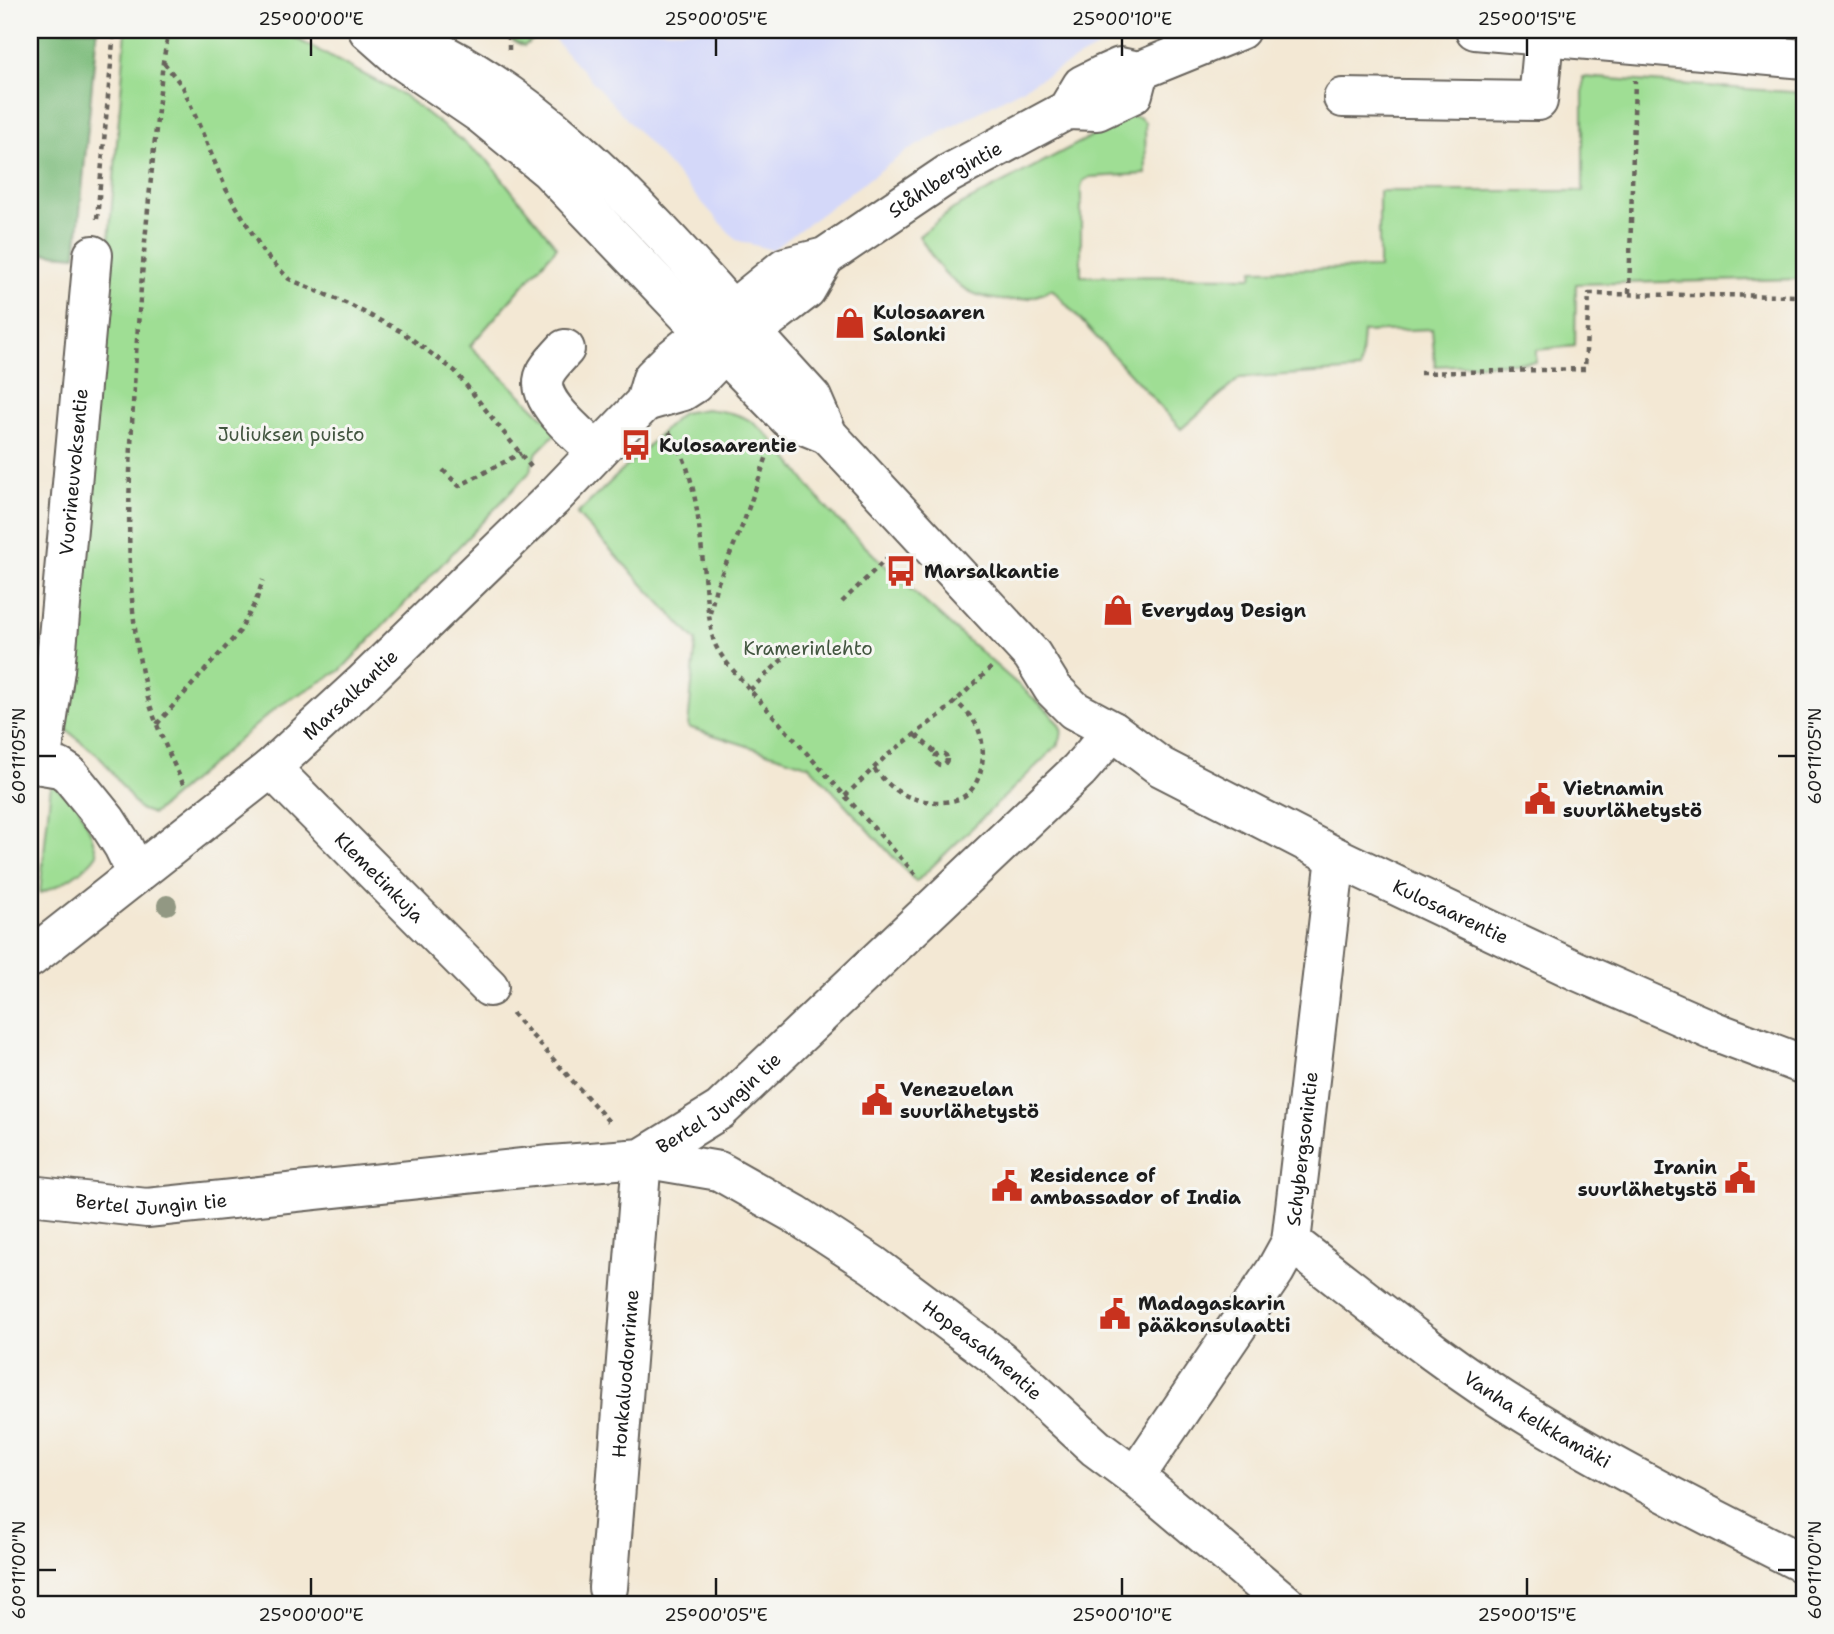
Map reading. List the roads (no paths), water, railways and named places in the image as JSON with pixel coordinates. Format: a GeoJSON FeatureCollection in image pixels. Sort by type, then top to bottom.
{"type":"FeatureCollection","features":[{"type":"Feature","properties":{"kind":"street","name":"Kulosaarentie"},"geometry":{"type":"LineString","coordinates":[[368,30],[404,61],[482,115],[540,162],[728,332]]}},
{"type":"Feature","properties":{"kind":"street","name":"Kulosaarentie"},"geometry":{"type":"LineString","coordinates":[[386,30],[419,40],[454,59],[520,103],[603,173],[686,258],[728,332],[789,419],[828,435],[1032,655],[1053,689],[1074,710],[1113,731],[1161,767],[1336,857],[1577,971],[1714,1031],[1804,1065]]}},
{"type":"Feature","properties":{"kind":"street","name":"Ståhlbergintie"},"geometry":{"type":"LineString","coordinates":[[728,332],[785,267],[825,257],[948,174],[1067,110],[1082,86],[1120,67],[1139,71],[1240,30]]}},
{"type":"Feature","properties":{"kind":"street"},"geometry":{"type":"LineString","coordinates":[[1475,30],[1804,59]]}},
{"type":"Feature","properties":{"kind":"street"},"geometry":{"type":"LineString","coordinates":[[1343,98],[1538,101],[1544,36]]}},
{"type":"Feature","properties":{"kind":"street","name":"Vuorineuvoksentie"},"geometry":{"type":"LineString","coordinates":[[93,255],[55,670],[35,763],[60,768],[69,774],[107,821],[136,873]]}},
{"type":"Feature","properties":{"kind":"street","name":"Marsalkantie"},"geometry":{"type":"LineString","coordinates":[[30,958],[271,768],[362,684],[597,452],[653,413],[652,378],[728,332]]}},
{"type":"Feature","properties":{"kind":"street"},"geometry":{"type":"LineString","coordinates":[[565,349],[544,375],[543,390],[553,408],[597,452]]}},
{"type":"Feature","properties":{"kind":"street","name":"Bertel Jungin tie"},"geometry":{"type":"LineString","coordinates":[[30,1195],[147,1208],[551,1165],[642,1158],[720,1110],[1079,770],[1113,731]]}},
{"type":"Feature","properties":{"kind":"street","name":"Klemetinkuja"},"geometry":{"type":"LineString","coordinates":[[271,768],[489,987]]}},
{"type":"Feature","properties":{"kind":"street","name":"Schybergsonintie"},"geometry":{"type":"LineString","coordinates":[[1135,1477],[1275,1271],[1291,1242],[1336,857]]}},
{"type":"Feature","properties":{"kind":"street","name":"Hopeasalmentie"},"geometry":{"type":"LineString","coordinates":[[642,1158],[719,1171],[795,1214],[873,1265],[999,1359],[1096,1448],[1135,1477],[1286,1604]]}},
{"type":"Feature","properties":{"kind":"street","name":"Honkaluodonrinne"},"geometry":{"type":"LineString","coordinates":[[608,1588],[642,1158]]}},
{"type":"Feature","properties":{"kind":"street","name":"Vanha kelkkamäki"},"geometry":{"type":"LineString","coordinates":[[1291,1242],[1440,1356],[1527,1415],[1692,1508],[1804,1564]]}},
{"type":"Feature","properties":{"kind":"place","name":"Kulosaaren Salonki"},"geometry":{"type":"Point","coordinates":[850,323]}},
{"type":"Feature","properties":{"kind":"place","name":"Kulosaarentie"},"geometry":{"type":"Point","coordinates":[636,445]}},
{"type":"Feature","properties":{"kind":"place","name":"Marsalkantie"},"geometry":{"type":"Point","coordinates":[901,571]}},
{"type":"Feature","properties":{"kind":"place","name":"Everyday Design"},"geometry":{"type":"Point","coordinates":[1118,610]}},
{"type":"Feature","properties":{"kind":"place","name":"Vietnamin suurlähetystö"},"geometry":{"type":"Point","coordinates":[1540,799]}},
{"type":"Feature","properties":{"kind":"place","name":"Venezuelan suurlähetystö"},"geometry":{"type":"Point","coordinates":[877,1100]}},
{"type":"Feature","properties":{"kind":"place","name":"Iranin suurlähetystö"},"geometry":{"type":"Point","coordinates":[1740,1178]}},
{"type":"Feature","properties":{"kind":"place","name":"Residence of ambassador of India"},"geometry":{"type":"Point","coordinates":[1007,1186]}},
{"type":"Feature","properties":{"kind":"place","name":"Madagaskarin pääkonsulaatti"},"geometry":{"type":"Point","coordinates":[1115,1314]}},
{"type":"Feature","properties":{"kind":"park label","name":"Juliuksen puisto"},"geometry":{"type":"Point","coordinates":[291,434]}},
{"type":"Feature","properties":{"kind":"park label","name":"Kramerinlehto"},"geometry":{"type":"Point","coordinates":[808,648]}}]}
